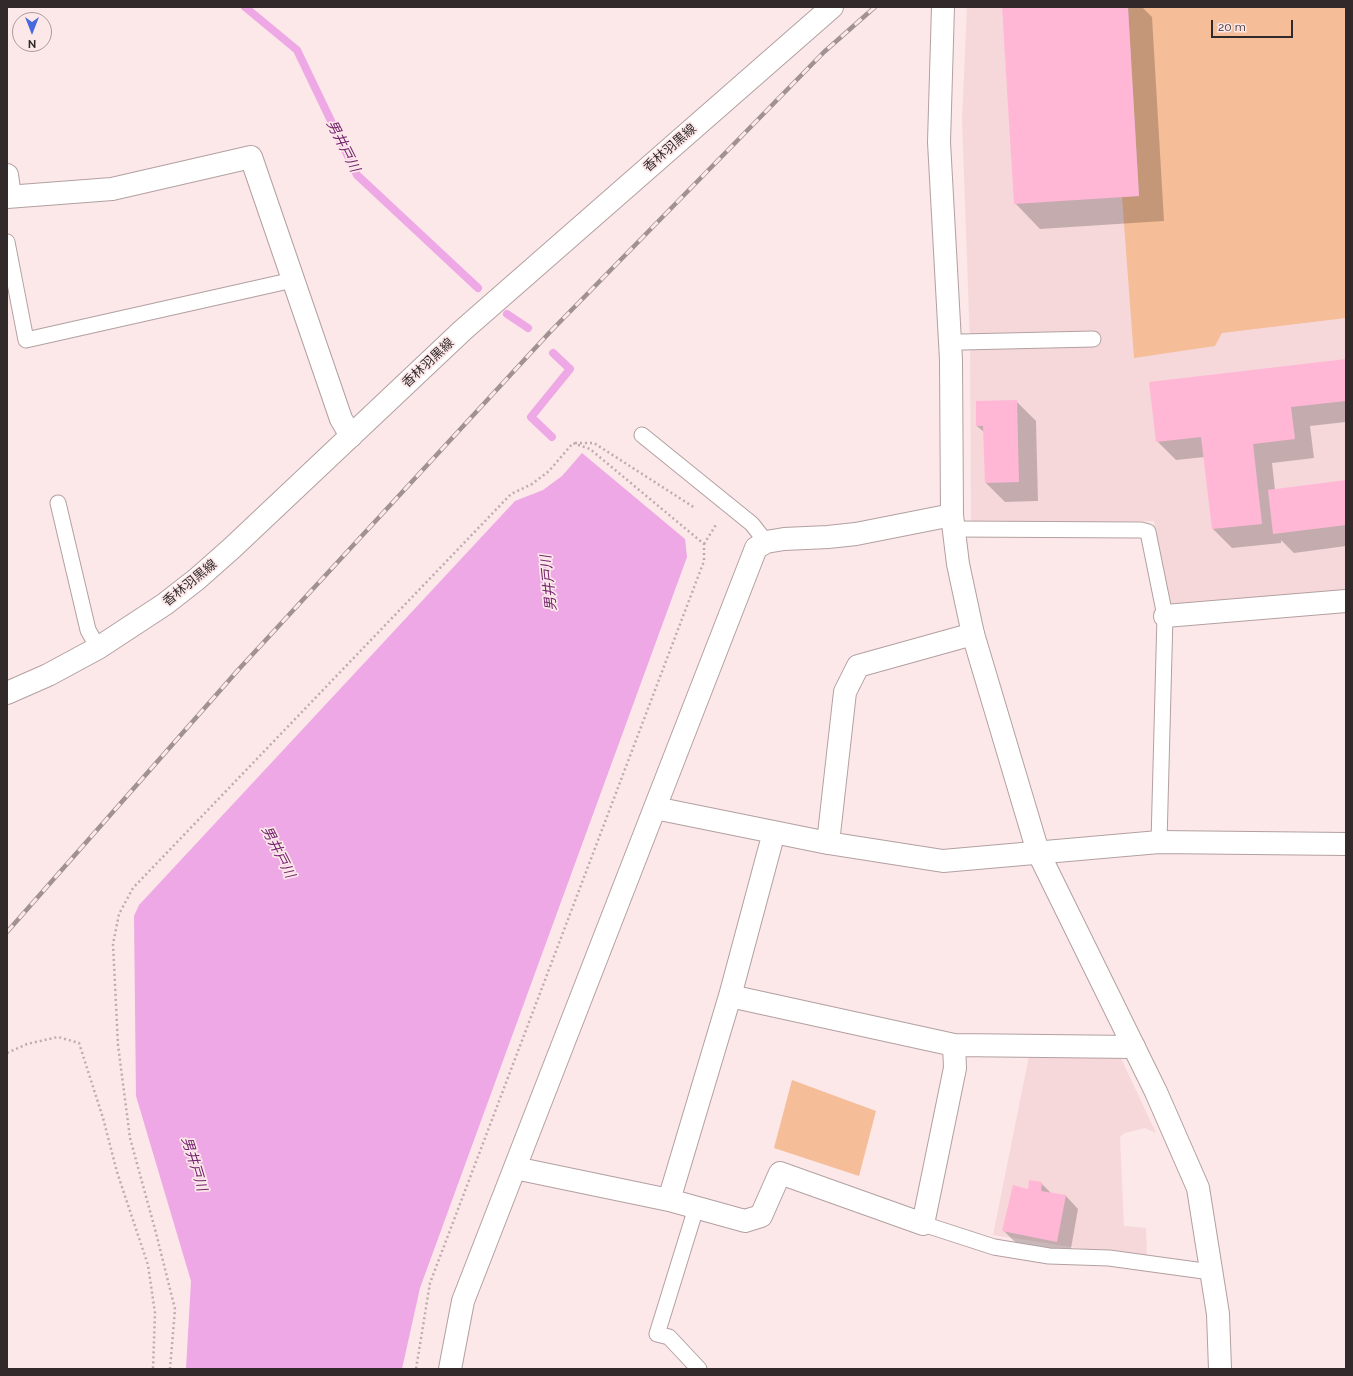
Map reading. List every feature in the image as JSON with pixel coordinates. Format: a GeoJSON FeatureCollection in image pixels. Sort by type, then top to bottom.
{"type":"FeatureCollection","features":[{"type":"Feature","properties":{"kind":"street","name":"香林羽黒線"},"geometry":{"type":"LineString","coordinates":[[7,693],[48,675],[98,648],[165,604],[197,579],[469,325],[832,7]]}},
{"type":"Feature","properties":{"kind":"street"},"geometry":{"type":"LineString","coordinates":[[943,7],[940,142],[950,344],[952,522],[958,564],[973,634],[1038,852],[1156,1092],[1198,1188],[1218,1314],[1220,1369]]}},
{"type":"Feature","properties":{"kind":"street"},"geometry":{"type":"LineString","coordinates":[[7,175],[9,197],[112,189],[250,157],[341,419],[351,436]]}},
{"type":"Feature","properties":{"kind":"street"},"geometry":{"type":"LineString","coordinates":[[450,1369],[463,1301],[756,548],[766,542],[784,539],[828,537],[952,522]]}},
{"type":"Feature","properties":{"kind":"street"},"geometry":{"type":"LineString","coordinates":[[1165,616],[1346,601]]}},
{"type":"Feature","properties":{"kind":"street"},"geometry":{"type":"LineString","coordinates":[[828,843],[845,692],[858,666],[973,634]]}},
{"type":"Feature","properties":{"kind":"street"},"geometry":{"type":"LineString","coordinates":[[655,808],[828,843],[943,861],[1159,842],[1346,844]]}},
{"type":"Feature","properties":{"kind":"street"},"geometry":{"type":"LineString","coordinates":[[669,1200],[730,996],[774,832]]}},
{"type":"Feature","properties":{"kind":"street"},"geometry":{"type":"LineString","coordinates":[[730,996],[954,1045],[1134,1047]]}},
{"type":"Feature","properties":{"kind":"street"},"geometry":{"type":"LineString","coordinates":[[515,1168],[669,1200],[745,1221],[761,1216],[780,1173],[922,1224],[955,1068],[954,1045]]}},
{"type":"Feature","properties":{"kind":"lane"},"geometry":{"type":"LineString","coordinates":[[7,242],[26,340],[293,280]]}},
{"type":"Feature","properties":{"kind":"lane"},"geometry":{"type":"LineString","coordinates":[[950,344],[962,342],[1093,339]]}},
{"type":"Feature","properties":{"kind":"lane"},"geometry":{"type":"LineString","coordinates":[[642,435],[752,524],[766,542]]}},
{"type":"Feature","properties":{"kind":"lane"},"geometry":{"type":"LineString","coordinates":[[58,503],[88,630],[98,648]]}},
{"type":"Feature","properties":{"kind":"lane"},"geometry":{"type":"LineString","coordinates":[[952,522],[1141,530],[1148,532],[1165,616],[1159,842]]}},
{"type":"Feature","properties":{"kind":"lane"},"geometry":{"type":"LineString","coordinates":[[696,1208],[657,1334],[669,1337],[699,1369]]}},
{"type":"Feature","properties":{"kind":"lane"},"geometry":{"type":"LineString","coordinates":[[922,1224],[994,1246],[1049,1256],[1108,1258],[1212,1272]]}},
{"type":"Feature","properties":{"kind":"path"},"geometry":{"type":"LineString","coordinates":[[170,1369],[174,1309],[156,1233],[130,1138],[118,1045],[113,944],[119,914],[133,888],[511,494],[532,484],[549,471],[573,443],[594,443],[698,510]]}},
{"type":"Feature","properties":{"kind":"path"},"geometry":{"type":"LineString","coordinates":[[573,443],[590,449],[704,544]]}},
{"type":"Feature","properties":{"kind":"path"},"geometry":{"type":"LineString","coordinates":[[711,518],[723,526]]}},
{"type":"Feature","properties":{"kind":"path"},"geometry":{"type":"LineString","coordinates":[[416,1369],[430,1283],[704,561],[704,544],[717,523]]}},
{"type":"Feature","properties":{"kind":"path"},"geometry":{"type":"LineString","coordinates":[[7,1053],[27,1044],[58,1037],[79,1043],[103,1118],[117,1172],[148,1265],[155,1313],[153,1369]]}},
{"type":"Feature","properties":{"kind":"shaded area"},"geometry":{"type":"Polygon","coordinates":[[[967,7],[1346,7],[1346,591],[1171,604],[1154,521],[1023,523],[972,522],[970,343],[962,119],[967,7]]]}},
{"type":"Feature","properties":{"kind":"shaded area"},"geometry":{"type":"Polygon","coordinates":[[[1128,7],[1346,7],[1346,318],[1222,333],[1215,346],[1134,358],[1122,197],[1139,196],[1128,7]]]}},
{"type":"Feature","properties":{"kind":"shaded area"},"geometry":{"type":"Polygon","coordinates":[[[1030,1051],[1118,1052],[1156,1133],[1145,1128],[1125,1133],[1120,1137],[1124,1226],[1146,1228],[1147,1259],[993,1235],[1030,1051]]]}},
{"type":"Feature","properties":{"kind":"shaded area"},"geometry":{"type":"Polygon","coordinates":[[[792,1080],[876,1111],[859,1176],[774,1148],[792,1080]]]}},
{"type":"Feature","properties":{"kind":"water"},"geometry":{"type":"Polygon","coordinates":[[[582,453],[685,539],[687,557],[420,1288],[402,1369],[186,1369],[191,1281],[136,1096],[134,916],[139,905],[515,501],[543,490],[562,476],[582,453]]]}},
{"type":"Feature","properties":{"kind":"building"},"geometry":{"type":"Polygon","coordinates":[[[1002,7],[1128,7],[1139,196],[1014,204],[1002,7]]]}},
{"type":"Feature","properties":{"kind":"building"},"geometry":{"type":"Polygon","coordinates":[[[1346,359],[1346,401],[1291,407],[1295,439],[1253,444],[1262,524],[1212,529],[1201,437],[1156,442],[1149,382],[1346,359]]]}},
{"type":"Feature","properties":{"kind":"building"},"geometry":{"type":"Polygon","coordinates":[[[1017,400],[1019,482],[985,483],[983,426],[976,426],[976,401],[1017,400]]]}},
{"type":"Feature","properties":{"kind":"building"},"geometry":{"type":"Polygon","coordinates":[[[1346,480],[1346,525],[1273,534],[1268,490],[1346,480]]]}},
{"type":"Feature","properties":{"kind":"building"},"geometry":{"type":"Polygon","coordinates":[[[1029,1180],[1042,1182],[1041,1191],[1066,1195],[1057,1242],[1002,1231],[1013,1185],[1028,1189],[1029,1180]]]}},
{"type":"Feature","properties":{"kind":"waterway","name":"男井戸川"},"geometry":{"type":"LineString","coordinates":[[245,7],[297,50],[357,175],[478,288]]}},
{"type":"Feature","properties":{"kind":"waterway","name":"男井戸川"},"geometry":{"type":"LineString","coordinates":[[507,314],[528,328]]}},
{"type":"Feature","properties":{"kind":"waterway","name":"男井戸川"},"geometry":{"type":"LineString","coordinates":[[552,437],[531,417],[570,369],[553,353]]}},
{"type":"Feature","properties":{"kind":"railway"},"geometry":{"type":"LineString","coordinates":[[7,932],[239,669],[550,332],[824,52],[875,7]]}}]}
